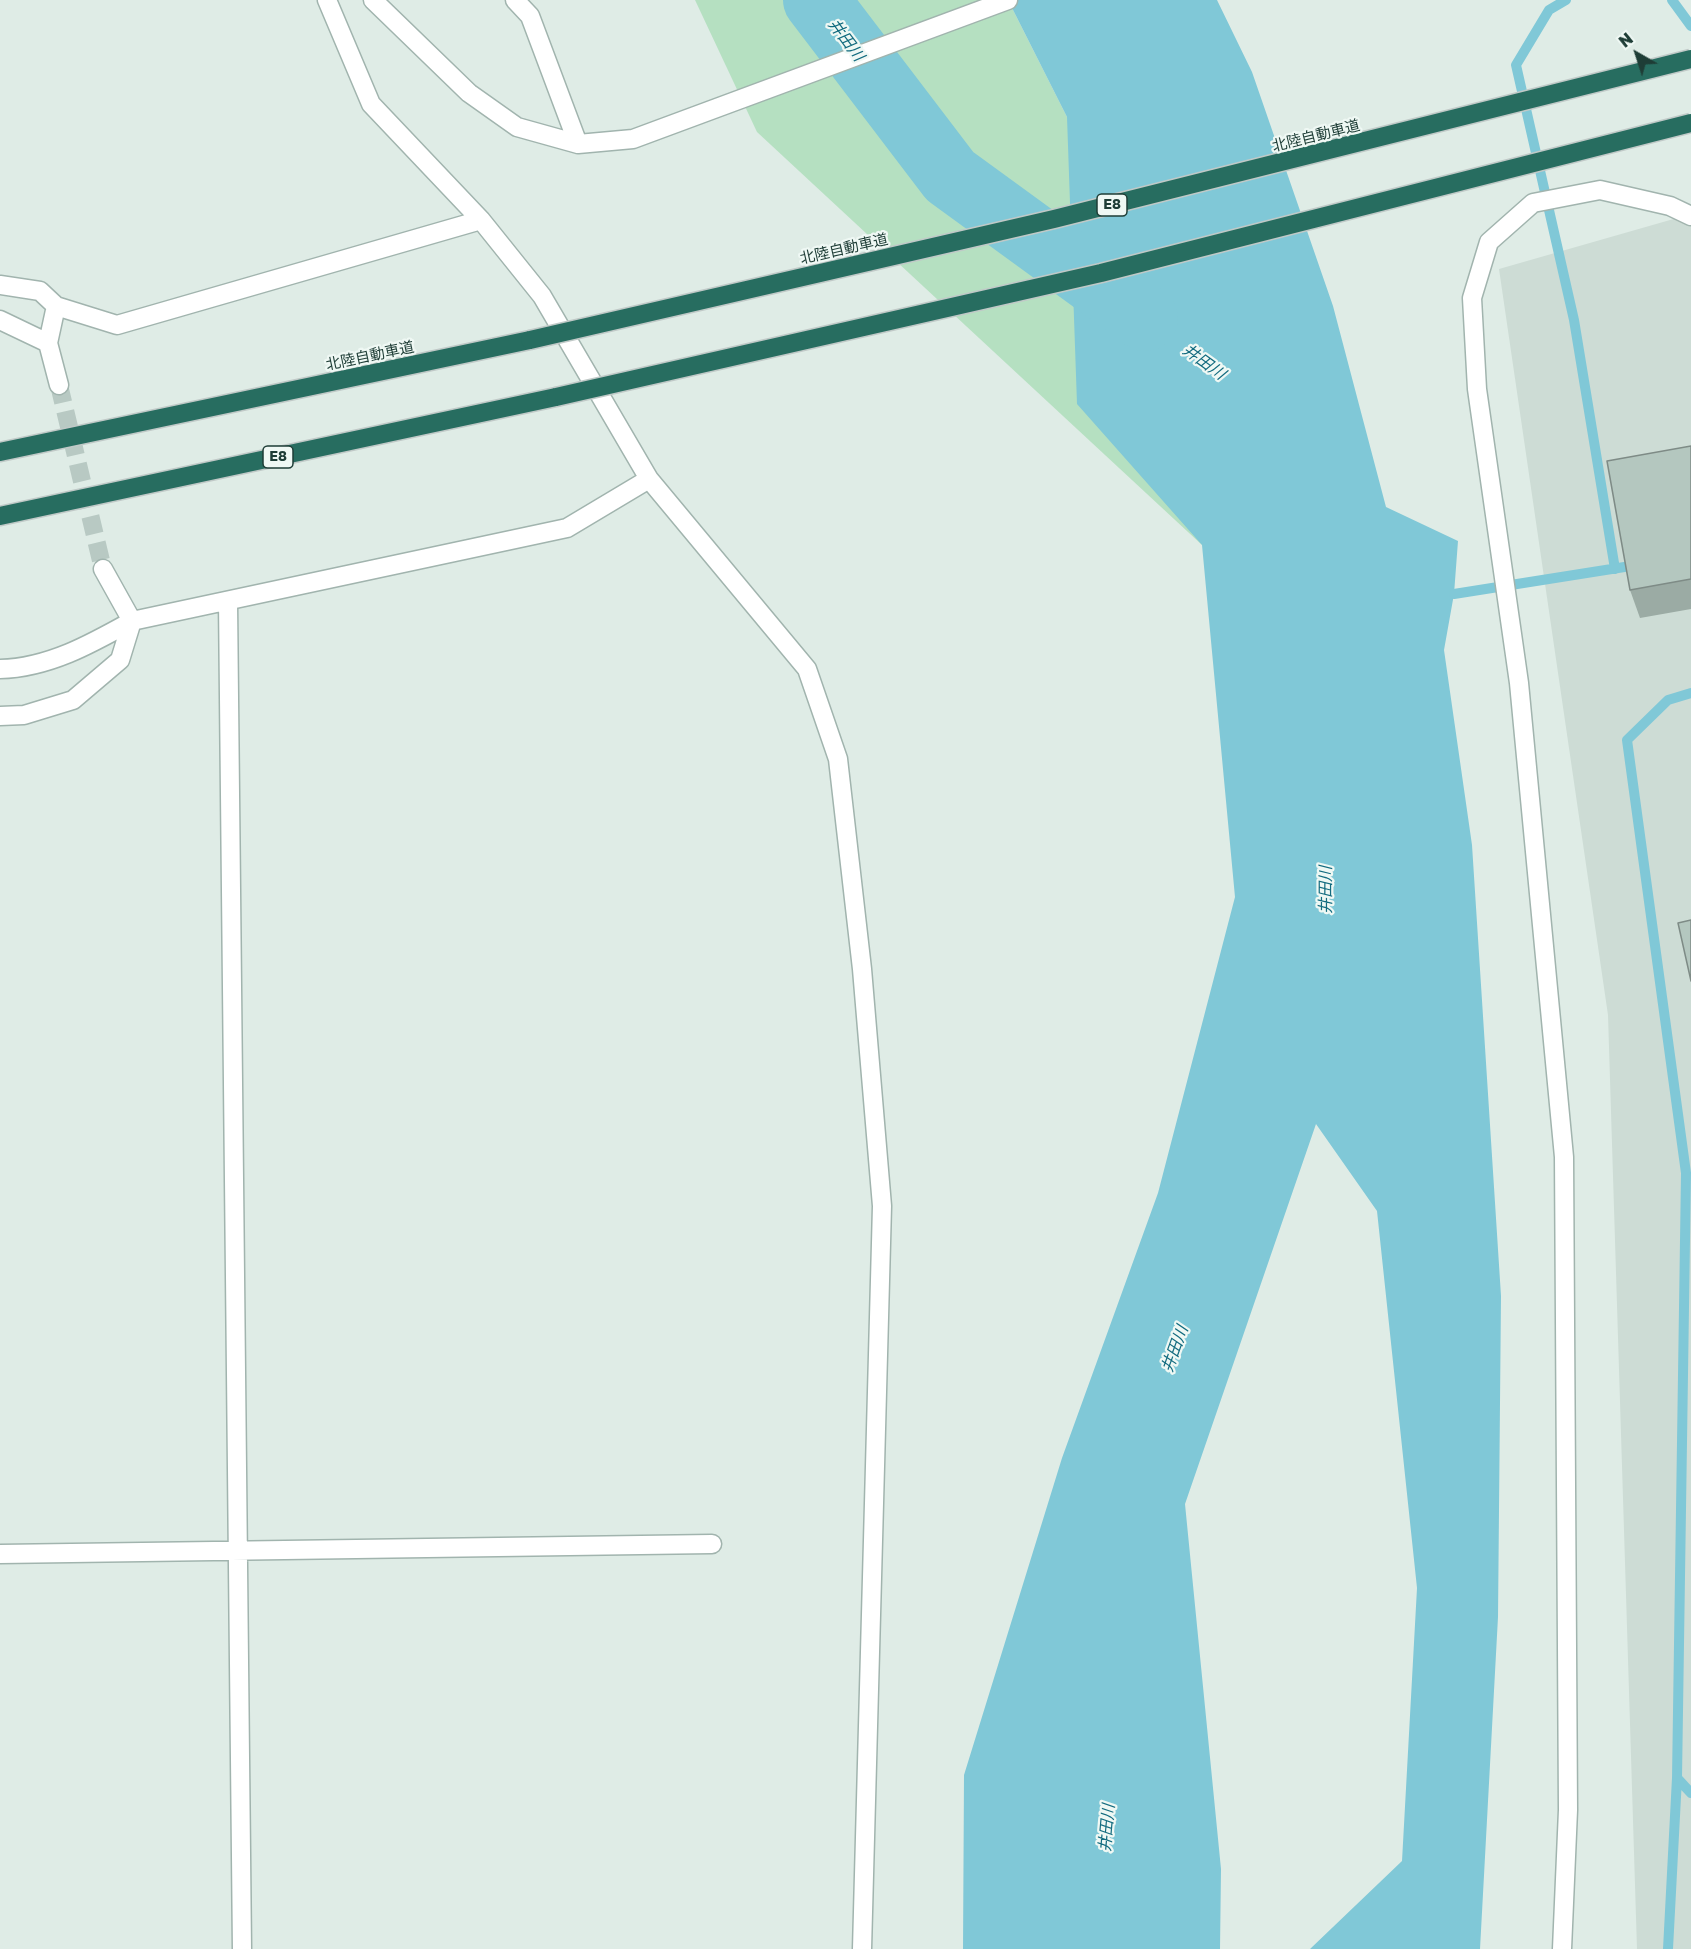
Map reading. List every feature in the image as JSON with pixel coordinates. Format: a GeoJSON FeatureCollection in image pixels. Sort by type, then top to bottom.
{"type":"FeatureCollection","features":[{"type":"Feature","properties":{"kind":"highway","name":"北陸自動車道"},"geometry":{"type":"LineString","coordinates":[[0,452],[530,340],[1054,219],[1691,59]]}},
{"type":"Feature","properties":{"kind":"highway","name":"E8"},"geometry":{"type":"LineString","coordinates":[[0,516],[556,397],[1112,270],[1691,123]]}},
{"type":"Feature","properties":{"kind":"street"},"geometry":{"type":"LineString","coordinates":[[327,0],[371,104],[481,220],[542,296],[649,479],[807,669],[838,759],[862,969],[882,1206],[862,1949]]}},
{"type":"Feature","properties":{"kind":"street"},"geometry":{"type":"LineString","coordinates":[[373,0],[478,99],[517,127],[578,144],[633,139],[1008,0]]}},
{"type":"Feature","properties":{"kind":"street"},"geometry":{"type":"LineString","coordinates":[[515,0],[530,16],[578,144]]}},
{"type":"Feature","properties":{"kind":"street"},"geometry":{"type":"LineString","coordinates":[[1563,1949],[1568,1810],[1564,1157],[1519,683],[1477,389],[1472,297],[1489,242],[1533,203],[1600,190],[1670,206],[1691,216]]}},
{"type":"Feature","properties":{"kind":"street"},"geometry":{"type":"LineString","coordinates":[[0,285],[40,291],[56,306],[117,325],[481,220]]}},
{"type":"Feature","properties":{"kind":"street"},"geometry":{"type":"LineString","coordinates":[[56,306],[48,343],[59,386]]}},
{"type":"Feature","properties":{"kind":"street"},"geometry":{"type":"LineString","coordinates":[[0,320],[48,343]]}},
{"type":"Feature","properties":{"kind":"street"},"geometry":{"type":"LineString","coordinates":[[0,669],[14,669],[73,653],[132,621],[567,528],[649,479]]}},
{"type":"Feature","properties":{"kind":"street"},"geometry":{"type":"LineString","coordinates":[[0,716],[24,715],[74,700],[120,660],[132,621],[103,569]]}},
{"type":"Feature","properties":{"kind":"street"},"geometry":{"type":"LineString","coordinates":[[228,601],[242,1949]]}},
{"type":"Feature","properties":{"kind":"street"},"geometry":{"type":"LineString","coordinates":[[0,1554],[712,1544]]}},
{"type":"Feature","properties":{"kind":"shaded area"},"geometry":{"type":"Polygon","coordinates":[[[1691,214],[1691,1949],[1637,1949],[1608,1015],[1499,269],[1691,214]]]}},
{"type":"Feature","properties":{"kind":"green space"},"geometry":{"type":"Polygon","coordinates":[[[695,0],[1008,0],[1067,117],[1202,545],[757,132],[695,0]]]}},
{"type":"Feature","properties":{"kind":"water"},"geometry":{"type":"Polygon","coordinates":[[[1008,0],[1217,0],[1252,72],[1333,306],[1386,507],[1458,541],[1454,594],[1444,650],[1472,845],[1501,1296],[1498,1617],[1480,1949],[1310,1949],[1402,1861],[1417,1588],[1377,1211],[1316,1124],[1185,1504],[1221,1869],[1220,1949],[963,1949],[964,1775],[1062,1458],[1158,1193],[1235,897],[1202,545],[1077,404],[1067,117],[1008,0]]]}},
{"type":"Feature","properties":{"kind":"building"},"geometry":{"type":"Polygon","coordinates":[[[1691,446],[1691,579],[1630,590],[1607,461],[1691,446]]]}},
{"type":"Feature","properties":{"kind":"building"},"geometry":{"type":"Polygon","coordinates":[[[1691,920],[1691,981],[1678,923],[1691,920]]]}},
{"type":"Feature","properties":{"kind":"waterway","name":"井田川"},"geometry":{"type":"LineString","coordinates":[[816,0],[950,176],[1145,318]]}},
{"type":"Feature","properties":{"kind":"waterway"},"geometry":{"type":"LineString","coordinates":[[1566,0],[1549,10],[1516,65],[1574,320],[1615,569]]}},
{"type":"Feature","properties":{"kind":"waterway"},"geometry":{"type":"LineString","coordinates":[[1672,0],[1691,26]]}},
{"type":"Feature","properties":{"kind":"waterway"},"geometry":{"type":"LineString","coordinates":[[1454,594],[1637,565]]}},
{"type":"Feature","properties":{"kind":"waterway"},"geometry":{"type":"LineString","coordinates":[[1668,1949],[1677,1778],[1686,1173],[1627,740],[1668,700],[1691,693]]}},
{"type":"Feature","properties":{"kind":"waterway"},"geometry":{"type":"LineString","coordinates":[[1677,1778],[1691,1793]]}},
{"type":"Feature","properties":{"kind":"tunnel"},"geometry":{"type":"LineString","coordinates":[[59,385],[103,569]]}}]}
